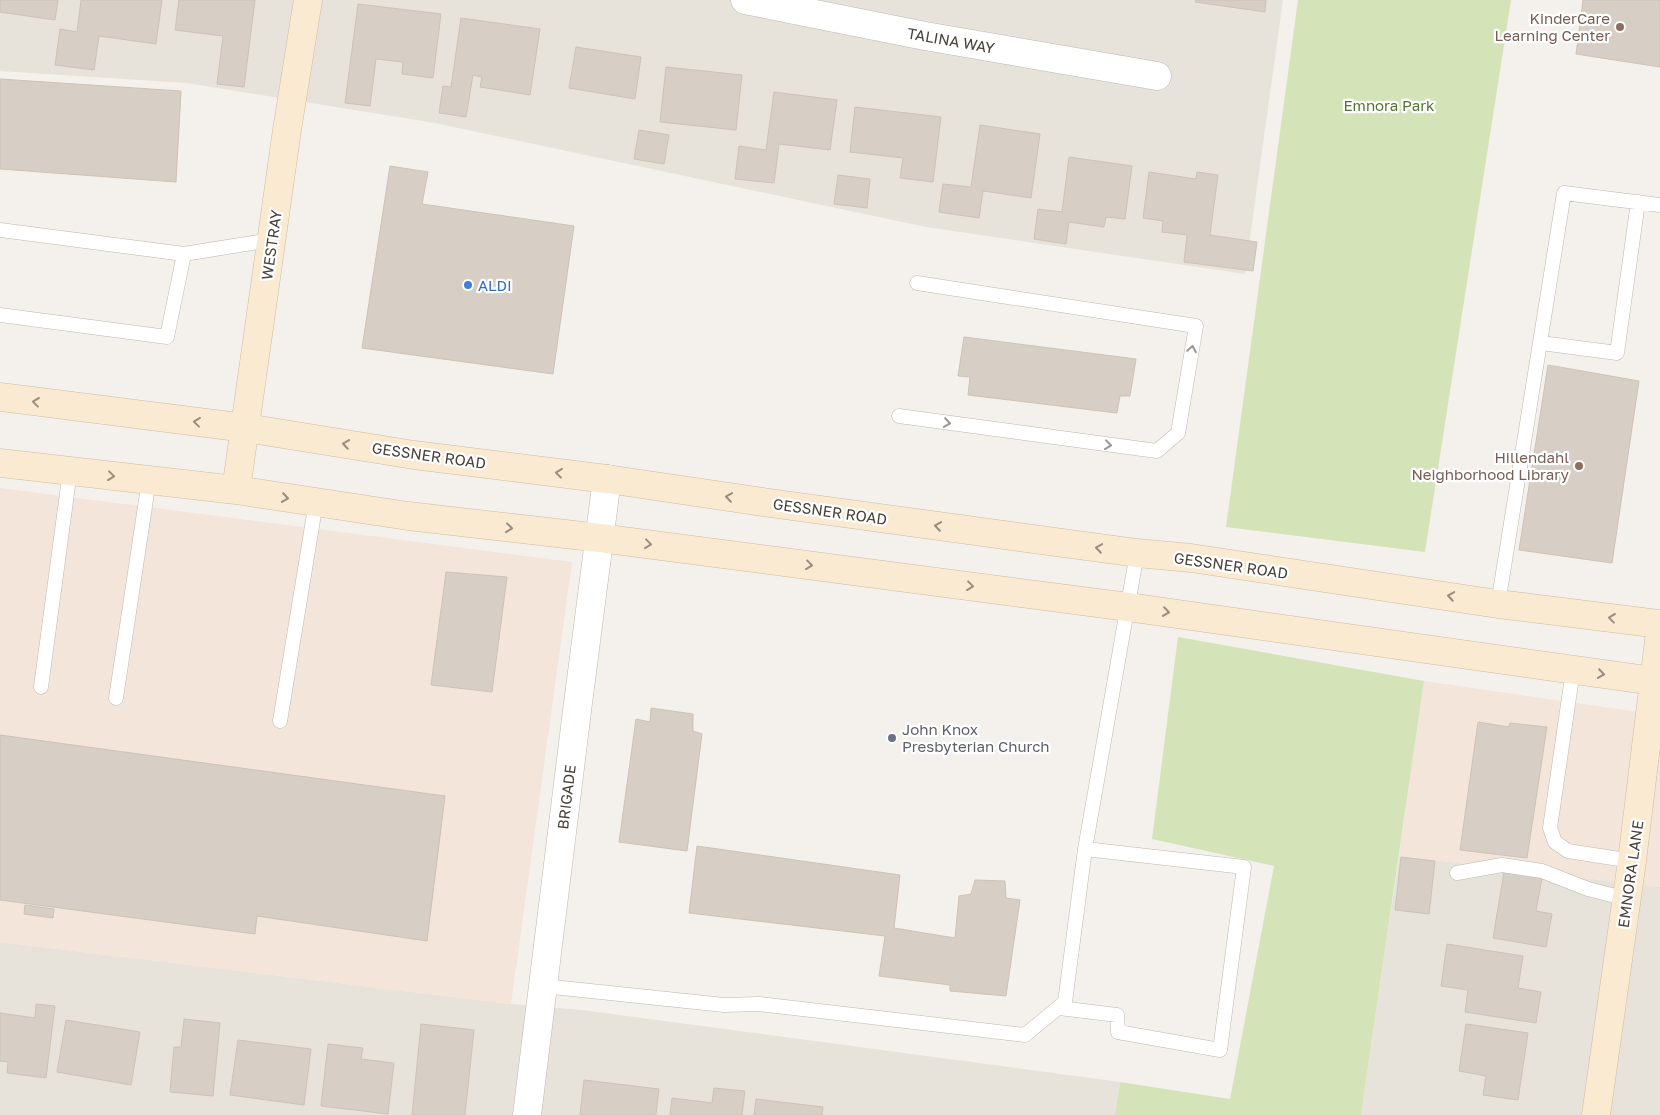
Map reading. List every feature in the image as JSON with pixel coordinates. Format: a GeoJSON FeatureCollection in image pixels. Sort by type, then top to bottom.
{"type":"FeatureCollection","features":[{"type":"Feature","properties":{"kind":"main road","name":"WESTRAY"},"geometry":{"type":"LineString","coordinates":[[236,490],[271,240],[308,0]]}},
{"type":"Feature","properties":{"kind":"main road","name":"GESSNER ROAD"},"geometry":{"type":"LineString","coordinates":[[0,397],[246,428],[414,454],[608,479],[1137,553],[1191,558],[1498,604],[1660,624]]}},
{"type":"Feature","properties":{"kind":"main road"},"geometry":{"type":"LineString","coordinates":[[0,463],[236,490],[408,516],[600,538],[1128,606],[1657,682]]}},
{"type":"Feature","properties":{"kind":"main road","name":"EMNORA LANE"},"geometry":{"type":"LineString","coordinates":[[1596,1115],[1657,682],[1660,632]]}},
{"type":"Feature","properties":{"kind":"street","name":"TALINA WAY"},"geometry":{"type":"LineString","coordinates":[[745,0],[925,36],[1157,76]]}},
{"type":"Feature","properties":{"kind":"street","name":"BRIGADE"},"geometry":{"type":"LineString","coordinates":[[527,1115],[608,479]]}},
{"type":"Feature","properties":{"kind":"lane"},"geometry":{"type":"LineString","coordinates":[[1498,604],[1564,193],[1660,205]]}},
{"type":"Feature","properties":{"kind":"lane"},"geometry":{"type":"LineString","coordinates":[[1540,343],[1617,353],[1638,202]]}},
{"type":"Feature","properties":{"kind":"lane"},"geometry":{"type":"LineString","coordinates":[[0,230],[184,254],[271,240]]}},
{"type":"Feature","properties":{"kind":"lane"},"geometry":{"type":"LineString","coordinates":[[0,315],[167,337],[184,254]]}},
{"type":"Feature","properties":{"kind":"lane"},"geometry":{"type":"LineString","coordinates":[[899,416],[1157,451],[1178,433],[1196,326],[917,283]]}},
{"type":"Feature","properties":{"kind":"lane"},"geometry":{"type":"LineString","coordinates":[[41,687],[70,471]]}},
{"type":"Feature","properties":{"kind":"lane"},"geometry":{"type":"LineString","coordinates":[[116,698],[148,480]]}},
{"type":"Feature","properties":{"kind":"lane"},"geometry":{"type":"LineString","coordinates":[[280,721],[316,502]]}},
{"type":"Feature","properties":{"kind":"lane"},"geometry":{"type":"LineString","coordinates":[[543,986],[724,1005],[758,1004],[1025,1035],[1065,1002],[1085,849],[1137,553]]}},
{"type":"Feature","properties":{"kind":"lane"},"geometry":{"type":"LineString","coordinates":[[1573,670],[1550,828],[1555,842],[1568,851],[1632,860]]}},
{"type":"Feature","properties":{"kind":"lane"},"geometry":{"type":"LineString","coordinates":[[1059,1008],[1117,1015],[1118,1032],[1220,1050],[1244,868],[1085,849]]}},
{"type":"Feature","properties":{"kind":"lane"},"geometry":{"type":"LineString","coordinates":[[1457,873],[1502,865],[1542,871],[1588,889],[1627,899]]}},
{"type":"Feature","properties":{"kind":"shaded area"},"geometry":{"type":"Polygon","coordinates":[[[0,0],[1283,0],[1245,274],[926,227],[435,123],[187,83],[0,71],[0,0]]]}},
{"type":"Feature","properties":{"kind":"shaded area"},"geometry":{"type":"Polygon","coordinates":[[[0,488],[572,562],[511,1004],[0,942],[0,488]]]}},
{"type":"Feature","properties":{"kind":"shaded area"},"geometry":{"type":"Polygon","coordinates":[[[1424,681],[1660,715],[1660,887],[1399,856],[1424,681]]]}},
{"type":"Feature","properties":{"kind":"shaded area"},"geometry":{"type":"Polygon","coordinates":[[[1399,856],[1660,887],[1660,1115],[1361,1115],[1399,856]]]}},
{"type":"Feature","properties":{"kind":"shaded area"},"geometry":{"type":"Polygon","coordinates":[[[0,942],[511,1004],[582,1010],[1120,1082],[1115,1115],[0,1115],[0,942]]]}},
{"type":"Feature","properties":{"kind":"green space","name":"Emnora Park"},"geometry":{"type":"Polygon","coordinates":[[[1298,0],[1511,0],[1425,552],[1226,527],[1298,0]]]}},
{"type":"Feature","properties":{"kind":"green space"},"geometry":{"type":"Polygon","coordinates":[[[1178,637],[1424,681],[1361,1115],[1115,1115],[1120,1082],[1230,1099],[1274,866],[1152,839],[1178,637]]]}},
{"type":"Feature","properties":{"kind":"building"},"geometry":{"type":"Polygon","coordinates":[[[0,0],[58,0],[55,20],[0,12],[0,0]]]}},
{"type":"Feature","properties":{"kind":"building"},"geometry":{"type":"Polygon","coordinates":[[[81,0],[162,0],[156,44],[99,36],[94,70],[55,65],[60,29],[77,32],[81,0]]]}},
{"type":"Feature","properties":{"kind":"building"},"geometry":{"type":"Polygon","coordinates":[[[179,0],[255,0],[244,87],[217,84],[223,36],[175,30],[179,0]]]}},
{"type":"Feature","properties":{"kind":"building"},"geometry":{"type":"Polygon","coordinates":[[[1196,0],[1266,0],[1265,12],[1195,2],[1196,0]]]}},
{"type":"Feature","properties":{"kind":"building","name":"KinderCare Learning Center"},"geometry":{"type":"Polygon","coordinates":[[[1583,0],[1660,0],[1660,67],[1576,54],[1583,0]]]}},
{"type":"Feature","properties":{"kind":"building"},"geometry":{"type":"Polygon","coordinates":[[[358,4],[441,14],[433,78],[402,74],[403,62],[376,59],[370,106],[345,103],[358,4]]]}},
{"type":"Feature","properties":{"kind":"building"},"geometry":{"type":"Polygon","coordinates":[[[461,18],[540,29],[530,95],[480,87],[482,77],[473,75],[466,117],[439,113],[443,86],[451,87],[461,18]]]}},
{"type":"Feature","properties":{"kind":"building"},"geometry":{"type":"Polygon","coordinates":[[[576,47],[641,57],[635,99],[569,88],[576,47]]]}},
{"type":"Feature","properties":{"kind":"building"},"geometry":{"type":"Polygon","coordinates":[[[666,67],[742,75],[736,130],[660,122],[666,67]]]}},
{"type":"Feature","properties":{"kind":"building"},"geometry":{"type":"Polygon","coordinates":[[[0,79],[181,91],[176,182],[0,169],[0,79]]]}},
{"type":"Feature","properties":{"kind":"building"},"geometry":{"type":"Polygon","coordinates":[[[774,92],[837,100],[830,150],[779,144],[774,183],[735,179],[739,146],[766,150],[774,92]]]}},
{"type":"Feature","properties":{"kind":"building"},"geometry":{"type":"Polygon","coordinates":[[[855,107],[941,117],[933,182],[900,178],[903,158],[850,152],[855,107]]]}},
{"type":"Feature","properties":{"kind":"building"},"geometry":{"type":"Polygon","coordinates":[[[980,125],[1040,134],[1031,198],[983,191],[979,218],[939,212],[943,184],[971,187],[980,125]]]}},
{"type":"Feature","properties":{"kind":"building"},"geometry":{"type":"Polygon","coordinates":[[[639,130],[669,135],[664,164],[634,159],[639,130]]]}},
{"type":"Feature","properties":{"kind":"building"},"geometry":{"type":"Polygon","coordinates":[[[1069,157],[1132,166],[1125,219],[1106,217],[1104,227],[1069,222],[1066,244],[1034,239],[1038,209],[1062,212],[1069,157]]]}},
{"type":"Feature","properties":{"kind":"building"},"geometry":{"type":"Polygon","coordinates":[[[390,166],[428,172],[422,204],[574,226],[553,374],[362,348],[390,166]]]}},
{"type":"Feature","properties":{"kind":"building"},"geometry":{"type":"Polygon","coordinates":[[[1149,172],[1196,179],[1197,172],[1218,175],[1210,235],[1257,242],[1253,271],[1184,262],[1187,235],[1162,232],[1163,221],[1143,218],[1149,172]]]}},
{"type":"Feature","properties":{"kind":"building"},"geometry":{"type":"Polygon","coordinates":[[[838,175],[870,179],[867,208],[834,204],[838,175]]]}},
{"type":"Feature","properties":{"kind":"building"},"geometry":{"type":"Polygon","coordinates":[[[964,337],[1136,359],[1130,396],[1120,396],[1117,413],[968,395],[970,377],[958,376],[964,337]]]}},
{"type":"Feature","properties":{"kind":"building","name":"Hillendahl Neighborhood Library"},"geometry":{"type":"Polygon","coordinates":[[[1548,365],[1639,381],[1612,563],[1519,550],[1548,365]]]}},
{"type":"Feature","properties":{"kind":"building"},"geometry":{"type":"Polygon","coordinates":[[[446,572],[507,577],[492,692],[431,685],[446,572]]]}},
{"type":"Feature","properties":{"kind":"building"},"geometry":{"type":"Polygon","coordinates":[[[651,708],[693,714],[693,731],[702,734],[687,851],[619,842],[636,719],[650,722],[651,708]]]}},
{"type":"Feature","properties":{"kind":"building"},"geometry":{"type":"Polygon","coordinates":[[[1478,722],[1509,727],[1510,723],[1547,727],[1527,858],[1460,850],[1478,722]]]}},
{"type":"Feature","properties":{"kind":"building"},"geometry":{"type":"Polygon","coordinates":[[[0,735],[445,796],[427,941],[257,916],[255,934],[0,900],[0,735]]]}},
{"type":"Feature","properties":{"kind":"building"},"geometry":{"type":"Polygon","coordinates":[[[697,846],[900,875],[894,928],[955,938],[959,896],[971,894],[975,880],[1005,881],[1006,898],[1020,900],[1006,996],[950,991],[950,985],[879,976],[885,936],[689,913],[697,846]]]}},
{"type":"Feature","properties":{"kind":"building"},"geometry":{"type":"Polygon","coordinates":[[[1401,857],[1435,861],[1429,914],[1395,910],[1401,857]]]}},
{"type":"Feature","properties":{"kind":"building"},"geometry":{"type":"Polygon","coordinates":[[[1504,872],[1542,878],[1536,911],[1552,914],[1546,947],[1493,938],[1504,872]]]}},
{"type":"Feature","properties":{"kind":"building"},"geometry":{"type":"Polygon","coordinates":[[[25,905],[54,909],[53,918],[24,914],[25,905]]]}},
{"type":"Feature","properties":{"kind":"building"},"geometry":{"type":"Polygon","coordinates":[[[1447,944],[1523,956],[1518,988],[1541,992],[1536,1023],[1465,1012],[1468,990],[1441,986],[1447,944]]]}},
{"type":"Feature","properties":{"kind":"building"},"geometry":{"type":"Polygon","coordinates":[[[36,1004],[55,1006],[46,1078],[7,1073],[8,1062],[0,1061],[0,1013],[35,1018],[36,1004]]]}},
{"type":"Feature","properties":{"kind":"building"},"geometry":{"type":"Polygon","coordinates":[[[184,1019],[220,1023],[213,1096],[170,1092],[174,1047],[181,1047],[184,1019]]]}},
{"type":"Feature","properties":{"kind":"building"},"geometry":{"type":"Polygon","coordinates":[[[66,1020],[140,1032],[131,1085],[57,1072],[66,1020]]]}},
{"type":"Feature","properties":{"kind":"building"},"geometry":{"type":"Polygon","coordinates":[[[421,1024],[474,1030],[465,1115],[412,1115],[421,1024]]]}},
{"type":"Feature","properties":{"kind":"building"},"geometry":{"type":"Polygon","coordinates":[[[1466,1024],[1528,1033],[1518,1100],[1483,1095],[1486,1076],[1459,1071],[1466,1024]]]}},
{"type":"Feature","properties":{"kind":"building"},"geometry":{"type":"Polygon","coordinates":[[[238,1040],[311,1049],[304,1105],[230,1095],[238,1040]]]}},
{"type":"Feature","properties":{"kind":"building"},"geometry":{"type":"Polygon","coordinates":[[[328,1044],[363,1048],[361,1059],[394,1063],[388,1114],[321,1106],[328,1044]]]}},
{"type":"Feature","properties":{"kind":"building"},"geometry":{"type":"Polygon","coordinates":[[[584,1080],[659,1089],[656,1115],[580,1115],[584,1080]]]}},
{"type":"Feature","properties":{"kind":"building"},"geometry":{"type":"Polygon","coordinates":[[[714,1088],[745,1091],[742,1115],[670,1115],[672,1098],[712,1103],[714,1088]]]}},
{"type":"Feature","properties":{"kind":"building"},"geometry":{"type":"Polygon","coordinates":[[[756,1099],[823,1107],[822,1115],[754,1115],[756,1099]]]}},
{"type":"Feature","properties":{"kind":"place","name":"KinderCare Learning Center"},"geometry":{"type":"Point","coordinates":[1620,27]}},
{"type":"Feature","properties":{"kind":"place","name":"ALDI"},"geometry":{"type":"Point","coordinates":[468,285]}},
{"type":"Feature","properties":{"kind":"place","name":"Hillendahl Neighborhood Library"},"geometry":{"type":"Point","coordinates":[1579,466]}},
{"type":"Feature","properties":{"kind":"place","name":"John Knox Presbyterian Church"},"geometry":{"type":"Point","coordinates":[892,738]}}]}
